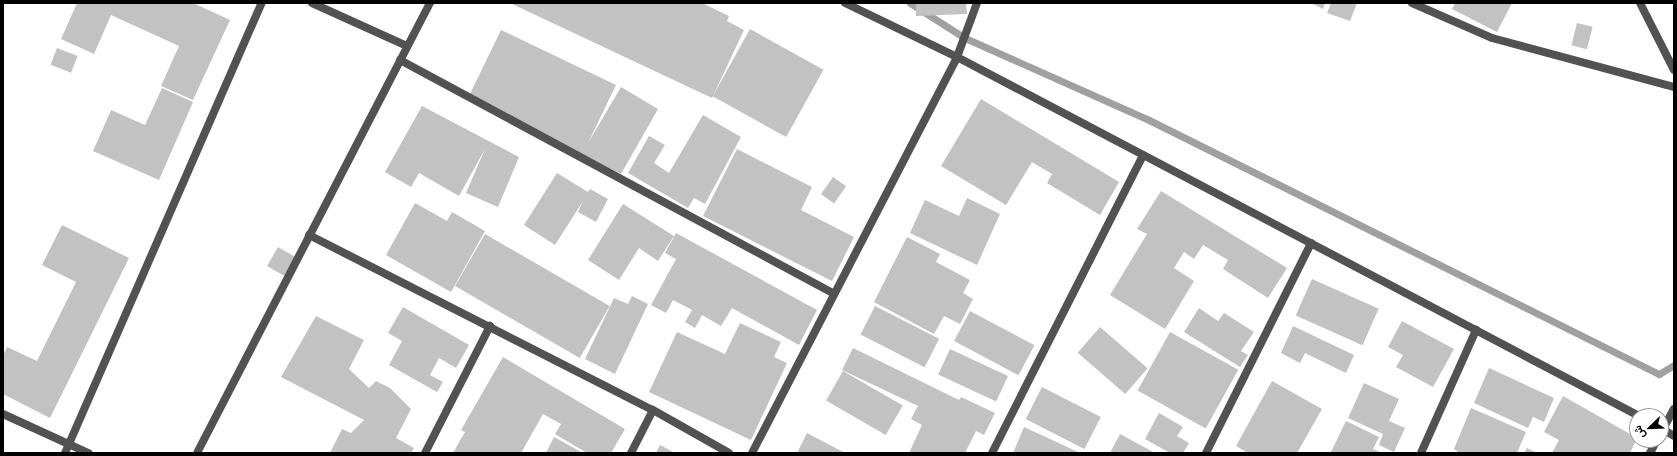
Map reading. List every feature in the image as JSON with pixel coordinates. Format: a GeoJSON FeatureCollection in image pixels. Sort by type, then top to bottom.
{"type":"FeatureCollection","features":[{"type":"Feature","properties":{"kind":"street"},"geometry":{"type":"LineString","coordinates":[[66,453],[262,3]]}},
{"type":"Feature","properties":{"kind":"street"},"geometry":{"type":"LineString","coordinates":[[312,3],[407,46]]}},
{"type":"Feature","properties":{"kind":"street"},"geometry":{"type":"LineString","coordinates":[[197,453],[430,3]]}},
{"type":"Feature","properties":{"kind":"street"},"geometry":{"type":"LineString","coordinates":[[845,3],[957,57],[1629,411]]}},
{"type":"Feature","properties":{"kind":"street"},"geometry":{"type":"LineString","coordinates":[[752,453],[957,57],[977,3]]}},
{"type":"Feature","properties":{"kind":"street"},"geometry":{"type":"LineString","coordinates":[[1412,3],[1492,38],[1674,87]]}},
{"type":"Feature","properties":{"kind":"street"},"geometry":{"type":"LineString","coordinates":[[1640,3],[1674,70]]}},
{"type":"Feature","properties":{"kind":"street"},"geometry":{"type":"LineString","coordinates":[[400,60],[834,294]]}},
{"type":"Feature","properties":{"kind":"street"},"geometry":{"type":"LineString","coordinates":[[992,453],[1143,155]]}},
{"type":"Feature","properties":{"kind":"street"},"geometry":{"type":"LineString","coordinates":[[309,235],[653,410],[729,453]]}},
{"type":"Feature","properties":{"kind":"street"},"geometry":{"type":"LineString","coordinates":[[1206,453],[1311,243]]}},
{"type":"Feature","properties":{"kind":"street"},"geometry":{"type":"LineString","coordinates":[[425,453],[490,326]]}},
{"type":"Feature","properties":{"kind":"street"},"geometry":{"type":"LineString","coordinates":[[1421,453],[1476,330]]}},
{"type":"Feature","properties":{"kind":"street"},"geometry":{"type":"LineString","coordinates":[[1669,418],[1674,409]]}},
{"type":"Feature","properties":{"kind":"street"},"geometry":{"type":"LineString","coordinates":[[631,453],[653,410]]}},
{"type":"Feature","properties":{"kind":"street"},"geometry":{"type":"LineString","coordinates":[[3,414],[88,453]]}},
{"type":"Feature","properties":{"kind":"building"},"geometry":{"type":"Polygon","coordinates":[[[77,3],[193,3],[230,20],[193,100],[161,86],[179,46],[111,15],[94,54],[61,39],[77,3]]]}},
{"type":"Feature","properties":{"kind":"building"},"geometry":{"type":"Polygon","coordinates":[[[510,3],[702,3],[729,16],[727,21],[744,30],[712,98],[510,3]]]}},
{"type":"Feature","properties":{"kind":"building"},"geometry":{"type":"Polygon","coordinates":[[[916,3],[966,3],[967,14],[916,16],[916,3]]]}},
{"type":"Feature","properties":{"kind":"building"},"geometry":{"type":"Polygon","coordinates":[[[1311,3],[1325,3],[1323,9],[1311,3]]]}},
{"type":"Feature","properties":{"kind":"building"},"geometry":{"type":"Polygon","coordinates":[[[1331,3],[1357,3],[1350,21],[1327,13],[1331,3]]]}},
{"type":"Feature","properties":{"kind":"building"},"geometry":{"type":"Polygon","coordinates":[[[1455,3],[1512,3],[1497,32],[1452,9],[1455,3]]]}},
{"type":"Feature","properties":{"kind":"building"},"geometry":{"type":"Polygon","coordinates":[[[1577,23],[1593,27],[1587,49],[1571,45],[1577,23]]]}},
{"type":"Feature","properties":{"kind":"building"},"geometry":{"type":"Polygon","coordinates":[[[750,29],[823,70],[786,137],[713,96],[750,29]]]}},
{"type":"Feature","properties":{"kind":"building"},"geometry":{"type":"Polygon","coordinates":[[[501,30],[616,85],[588,143],[621,87],[658,109],[621,174],[469,96],[501,30]]]}},
{"type":"Feature","properties":{"kind":"building"},"geometry":{"type":"Polygon","coordinates":[[[57,48],[78,56],[71,73],[51,65],[57,48]]]}},
{"type":"Feature","properties":{"kind":"building"},"geometry":{"type":"Polygon","coordinates":[[[162,88],[193,102],[159,180],[93,151],[111,110],[145,125],[162,88]]]}},
{"type":"Feature","properties":{"kind":"building"},"geometry":{"type":"Polygon","coordinates":[[[981,99],[1119,182],[1100,215],[1047,183],[1052,174],[1032,162],[1006,205],[941,166],[981,99]]]}},
{"type":"Feature","properties":{"kind":"building"},"geometry":{"type":"Polygon","coordinates":[[[422,106],[519,157],[498,207],[466,193],[485,149],[459,196],[419,173],[411,187],[385,172],[422,106]]]}},
{"type":"Feature","properties":{"kind":"building"},"geometry":{"type":"Polygon","coordinates":[[[703,115],[741,137],[705,204],[694,198],[688,208],[628,173],[649,136],[665,145],[654,163],[669,173],[703,115]]]}},
{"type":"Feature","properties":{"kind":"building"},"geometry":{"type":"Polygon","coordinates":[[[737,149],[812,187],[801,210],[854,237],[832,281],[703,216],[737,149]]]}},
{"type":"Feature","properties":{"kind":"building"},"geometry":{"type":"Polygon","coordinates":[[[557,173],[588,192],[590,189],[608,199],[596,222],[578,212],[583,201],[555,245],[524,225],[557,173]]]}},
{"type":"Feature","properties":{"kind":"building"},"geometry":{"type":"Polygon","coordinates":[[[833,177],[846,186],[834,203],[821,194],[833,177]]]}},
{"type":"Feature","properties":{"kind":"building"},"geometry":{"type":"Polygon","coordinates":[[[1161,191],[1287,268],[1268,298],[1223,269],[1228,260],[1203,245],[1194,259],[1184,252],[1174,268],[1194,281],[1165,329],[1110,295],[1147,234],[1137,229],[1161,191]]]}},
{"type":"Feature","properties":{"kind":"building"},"geometry":{"type":"Polygon","coordinates":[[[967,198],[1000,214],[977,265],[910,233],[925,200],[959,216],[967,198]]]}},
{"type":"Feature","properties":{"kind":"building"},"geometry":{"type":"Polygon","coordinates":[[[415,203],[447,221],[452,212],[485,231],[451,292],[386,255],[415,203]]]}},
{"type":"Feature","properties":{"kind":"building"},"geometry":{"type":"Polygon","coordinates":[[[623,204],[674,236],[658,261],[639,248],[619,280],[588,260],[623,204]]]}},
{"type":"Feature","properties":{"kind":"building"},"geometry":{"type":"Polygon","coordinates":[[[62,225],[129,258],[50,418],[3,394],[3,356],[7,347],[37,361],[76,282],[42,265],[62,225]]]}},
{"type":"Feature","properties":{"kind":"building"},"geometry":{"type":"Polygon","coordinates":[[[676,233],[817,310],[799,345],[732,308],[721,326],[702,315],[695,328],[685,322],[692,310],[673,300],[666,313],[651,305],[676,259],[665,253],[676,233]]]}},
{"type":"Feature","properties":{"kind":"building"},"geometry":{"type":"Polygon","coordinates":[[[485,234],[610,306],[580,358],[455,286],[485,234]]]}},
{"type":"Feature","properties":{"kind":"building"},"geometry":{"type":"Polygon","coordinates":[[[907,237],[940,254],[936,262],[970,280],[963,293],[973,299],[960,324],[944,316],[934,334],[874,302],[907,237]]]}},
{"type":"Feature","properties":{"kind":"building"},"geometry":{"type":"Polygon","coordinates":[[[278,247],[295,257],[284,276],[267,266],[278,247]]]}},
{"type":"Feature","properties":{"kind":"building"},"geometry":{"type":"Polygon","coordinates":[[[1312,279],[1379,309],[1362,345],[1296,316],[1312,279]]]}},
{"type":"Feature","properties":{"kind":"building"},"geometry":{"type":"Polygon","coordinates":[[[632,296],[648,304],[615,374],[585,359],[614,298],[628,304],[632,296]]]}},
{"type":"Feature","properties":{"kind":"building"},"geometry":{"type":"Polygon","coordinates":[[[875,306],[939,339],[925,367],[860,335],[875,306]]]}},
{"type":"Feature","properties":{"kind":"building"},"geometry":{"type":"Polygon","coordinates":[[[403,307],[469,345],[456,368],[439,358],[430,375],[443,382],[437,392],[389,365],[402,341],[388,333],[403,307]]]}},
{"type":"Feature","properties":{"kind":"building"},"geometry":{"type":"Polygon","coordinates":[[[1199,308],[1218,321],[1224,313],[1254,332],[1241,351],[1248,355],[1240,367],[1184,332],[1199,308]]]}},
{"type":"Feature","properties":{"kind":"building"},"geometry":{"type":"Polygon","coordinates":[[[970,311],[1034,345],[1018,375],[954,341],[970,311]]]}},
{"type":"Feature","properties":{"kind":"building"},"geometry":{"type":"Polygon","coordinates":[[[316,316],[364,340],[349,369],[369,388],[376,381],[390,388],[411,409],[396,438],[414,448],[411,453],[330,453],[342,429],[351,433],[364,420],[281,377],[316,316]]]}},
{"type":"Feature","properties":{"kind":"building"},"geometry":{"type":"Polygon","coordinates":[[[1402,321],[1454,349],[1433,387],[1396,367],[1403,355],[1388,347],[1402,321]]]}},
{"type":"Feature","properties":{"kind":"building"},"geometry":{"type":"Polygon","coordinates":[[[740,323],[781,342],[774,357],[787,363],[751,440],[649,392],[677,332],[725,354],[740,323]]]}},
{"type":"Feature","properties":{"kind":"building"},"geometry":{"type":"Polygon","coordinates":[[[1293,326],[1354,355],[1346,373],[1305,353],[1300,363],[1281,353],[1293,326]]]}},
{"type":"Feature","properties":{"kind":"building"},"geometry":{"type":"Polygon","coordinates":[[[1100,327],[1148,368],[1125,394],[1078,353],[1100,327]]]}},
{"type":"Feature","properties":{"kind":"building"},"geometry":{"type":"Polygon","coordinates":[[[1170,332],[1238,370],[1206,428],[1138,391],[1170,332]]]}},
{"type":"Feature","properties":{"kind":"building"},"geometry":{"type":"Polygon","coordinates":[[[853,348],[959,400],[961,397],[995,413],[984,435],[976,431],[965,453],[909,453],[922,425],[911,419],[918,406],[842,370],[853,348]]]}},
{"type":"Feature","properties":{"kind":"building"},"geometry":{"type":"Polygon","coordinates":[[[950,349],[1008,376],[996,401],[938,374],[950,349]]]}},
{"type":"Feature","properties":{"kind":"building"},"geometry":{"type":"Polygon","coordinates":[[[503,357],[625,429],[611,453],[587,453],[555,434],[561,424],[543,414],[521,453],[453,453],[465,432],[461,430],[503,357]]]}},
{"type":"Feature","properties":{"kind":"building"},"geometry":{"type":"Polygon","coordinates":[[[1489,368],[1554,398],[1544,422],[1533,417],[1528,428],[1474,403],[1489,368]]]}},
{"type":"Feature","properties":{"kind":"building"},"geometry":{"type":"Polygon","coordinates":[[[843,371],[903,405],[886,435],[826,400],[843,371]]]}},
{"type":"Feature","properties":{"kind":"building"},"geometry":{"type":"Polygon","coordinates":[[[1272,381],[1322,409],[1297,453],[1248,453],[1236,446],[1272,381]]]}},
{"type":"Feature","properties":{"kind":"building"},"geometry":{"type":"Polygon","coordinates":[[[1364,383],[1399,399],[1389,421],[1405,428],[1394,452],[1379,445],[1383,434],[1348,418],[1364,383]]]}},
{"type":"Feature","properties":{"kind":"building"},"geometry":{"type":"Polygon","coordinates":[[[1042,387],[1101,417],[1084,449],[1026,419],[1042,387]]]}},
{"type":"Feature","properties":{"kind":"building"},"geometry":{"type":"Polygon","coordinates":[[[1563,396],[1629,433],[1629,448],[1632,448],[1630,453],[1552,453],[1559,440],[1544,432],[1563,396]]]}},
{"type":"Feature","properties":{"kind":"building"},"geometry":{"type":"Polygon","coordinates":[[[1471,408],[1526,432],[1517,453],[1460,453],[1454,449],[1471,408]]]}},
{"type":"Feature","properties":{"kind":"building"},"geometry":{"type":"Polygon","coordinates":[[[1159,413],[1183,427],[1177,436],[1189,443],[1183,453],[1170,453],[1145,439],[1159,413]]]}},
{"type":"Feature","properties":{"kind":"building"},"geometry":{"type":"Polygon","coordinates":[[[1346,421],[1379,437],[1373,449],[1382,453],[1331,452],[1346,421]]]}},
{"type":"Feature","properties":{"kind":"building"},"geometry":{"type":"Polygon","coordinates":[[[1024,427],[1078,452],[1078,453],[1013,453],[1024,427]]]}},
{"type":"Feature","properties":{"kind":"building"},"geometry":{"type":"Polygon","coordinates":[[[807,433],[845,453],[797,453],[807,433]]]}},
{"type":"Feature","properties":{"kind":"building"},"geometry":{"type":"Polygon","coordinates":[[[1120,434],[1155,453],[1110,453],[1120,434]]]}},
{"type":"Feature","properties":{"kind":"building"},"geometry":{"type":"Polygon","coordinates":[[[554,437],[583,453],[546,453],[554,437]]]}},
{"type":"Feature","properties":{"kind":"building"},"geometry":{"type":"Polygon","coordinates":[[[660,445],[675,453],[656,453],[660,445]]]}},
{"type":"Feature","properties":{"kind":"building"},"geometry":{"type":"Polygon","coordinates":[[[1527,448],[1537,453],[1524,453],[1527,448]]]}},
{"type":"Feature","properties":{"kind":"waterway"},"geometry":{"type":"LineString","coordinates":[[910,3],[965,38],[1147,119],[1659,374],[1674,365]]}}]}
